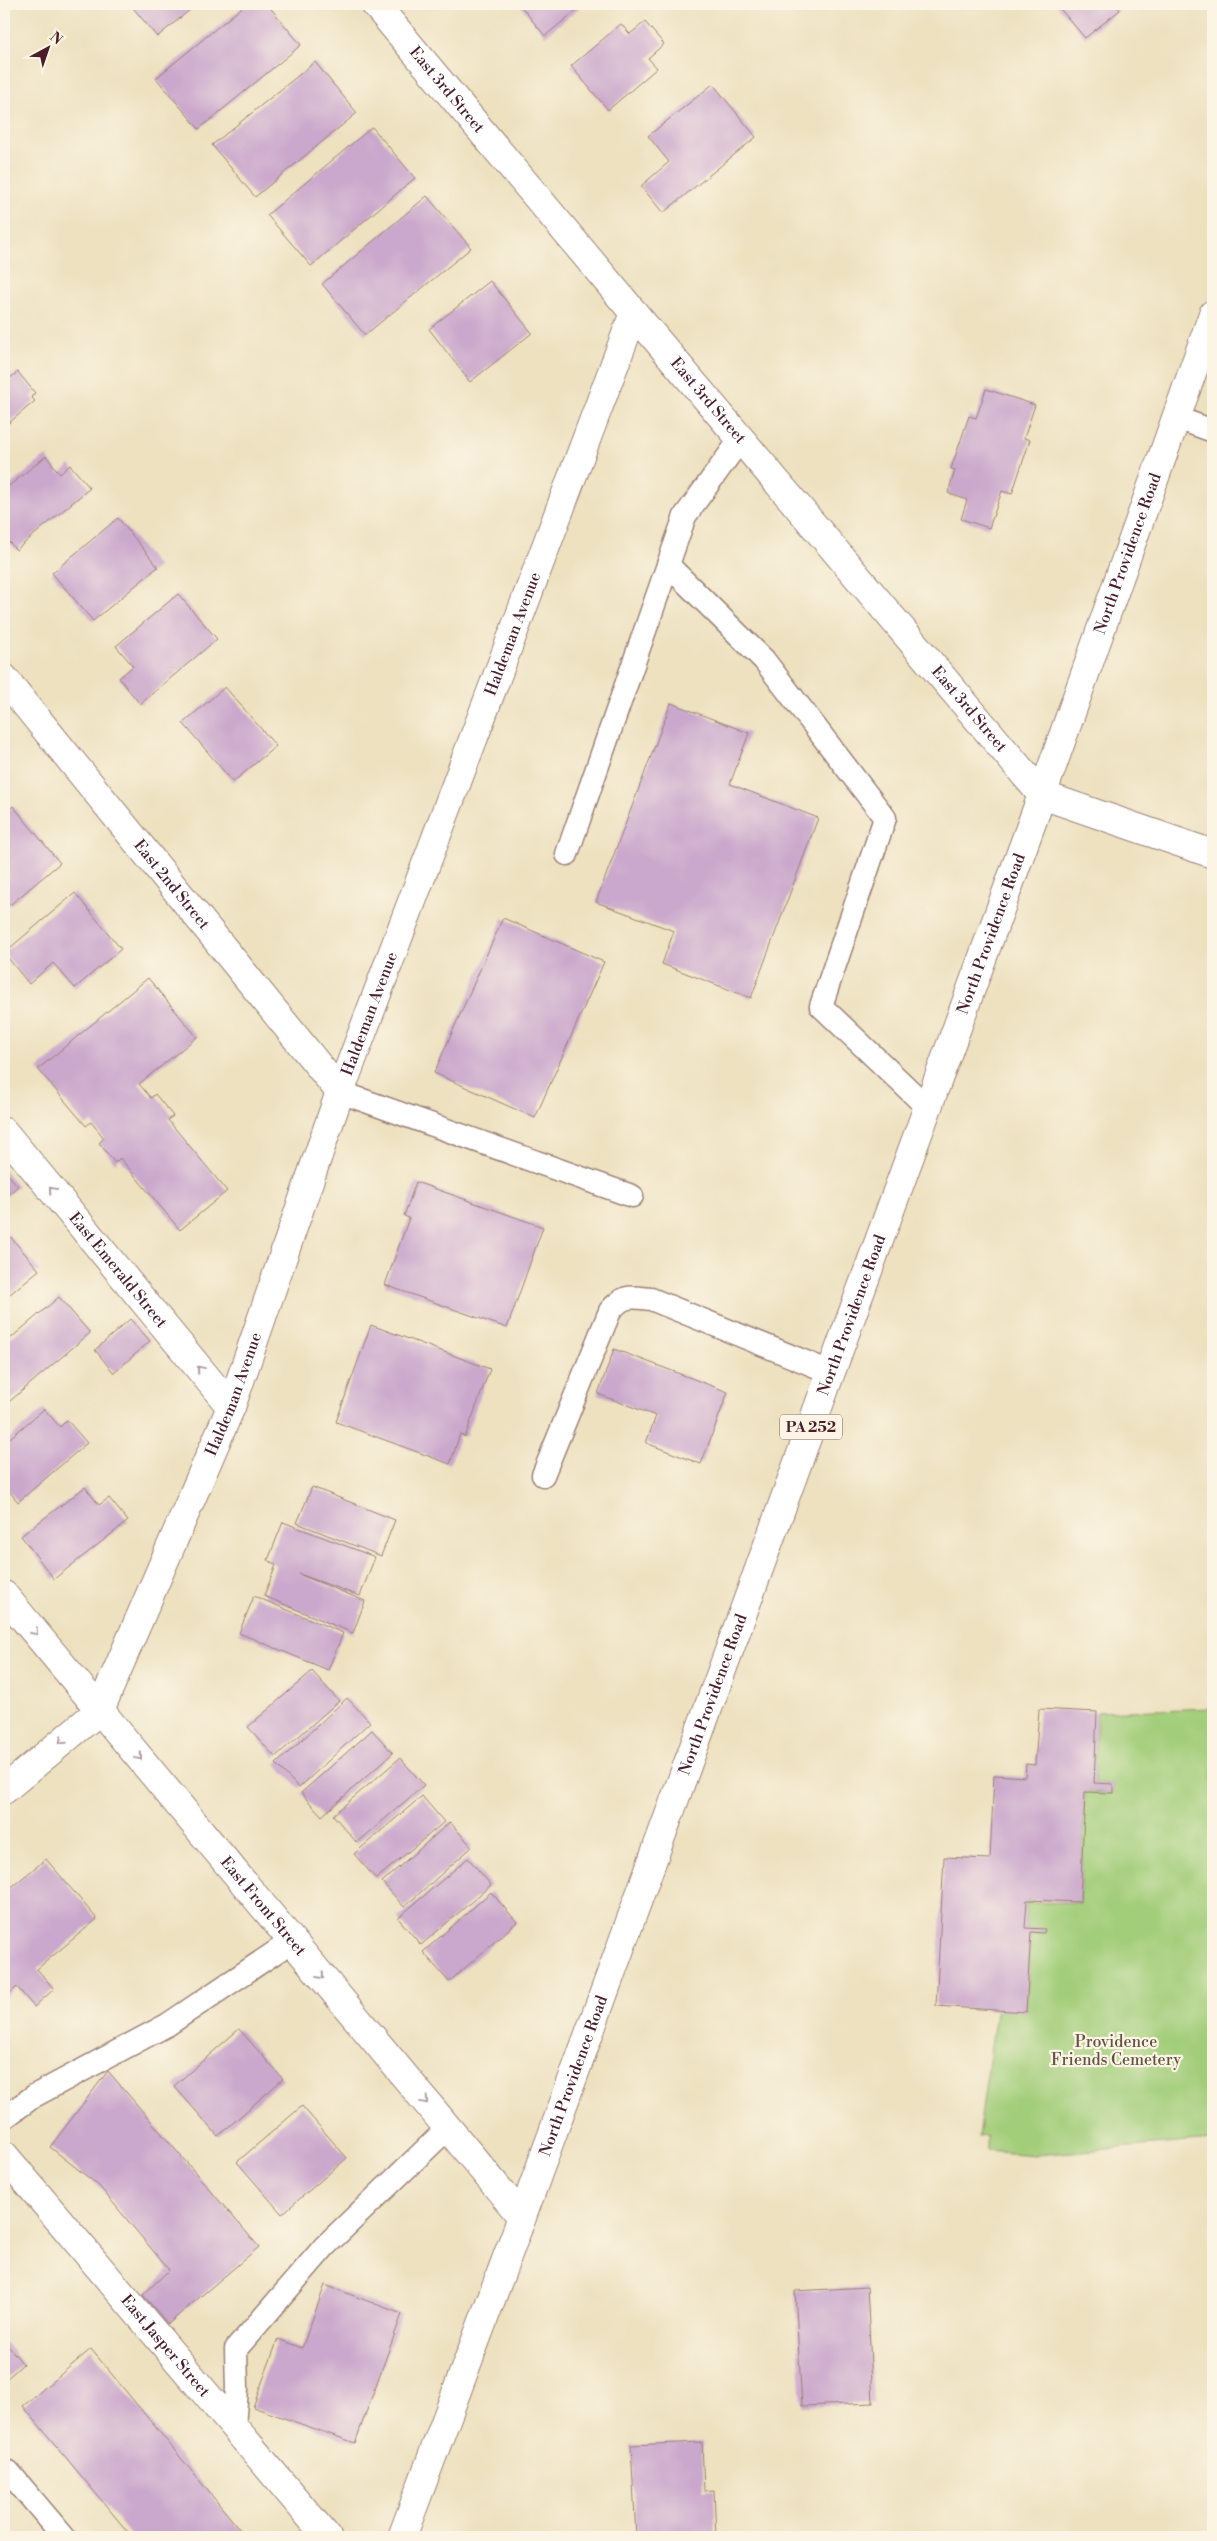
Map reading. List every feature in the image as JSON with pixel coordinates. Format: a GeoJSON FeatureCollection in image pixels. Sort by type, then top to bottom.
{"type":"FeatureCollection","features":[{"type":"Feature","properties":{"kind":"street","name":"East 3rd Street"},"geometry":{"type":"LineString","coordinates":[[376,4],[740,440],[1042,795]]}},
{"type":"Feature","properties":{"kind":"street","name":"Haldeman Avenue"},"geometry":{"type":"LineString","coordinates":[[100,1710],[231,1407],[340,1092],[634,313]]}},
{"type":"Feature","properties":{"kind":"street","name":"North Providence Road"},"geometry":{"type":"LineString","coordinates":[[402,2537],[522,2217],[928,1108],[1042,795],[1213,314]]}},
{"type":"Feature","properties":{"kind":"street","name":"East 2nd Street"},"geometry":{"type":"LineString","coordinates":[[4,678],[340,1092]]}},
{"type":"Feature","properties":{"kind":"street"},"geometry":{"type":"LineString","coordinates":[[1042,795],[1213,854]]}},
{"type":"Feature","properties":{"kind":"street","name":"East Emerald Street"},"geometry":{"type":"LineString","coordinates":[[4,1132],[231,1407]]}},
{"type":"Feature","properties":{"kind":"street","name":"East Front Street"},"geometry":{"type":"LineString","coordinates":[[4,1595],[522,2217]]}},
{"type":"Feature","properties":{"kind":"street"},"geometry":{"type":"LineString","coordinates":[[4,1790],[100,1710]]}},
{"type":"Feature","properties":{"kind":"street","name":"East Jasper Street"},"geometry":{"type":"LineString","coordinates":[[4,2155],[327,2537]]}},
{"type":"Feature","properties":{"kind":"lane"},"geometry":{"type":"LineString","coordinates":[[1177,418],[1213,431]]}},
{"type":"Feature","properties":{"kind":"lane"},"geometry":{"type":"LineString","coordinates":[[567,854],[685,516],[740,440]]}},
{"type":"Feature","properties":{"kind":"lane"},"geometry":{"type":"LineString","coordinates":[[668,565],[764,660],[885,818],[821,1006],[928,1108]]}},
{"type":"Feature","properties":{"kind":"lane"},"geometry":{"type":"LineString","coordinates":[[340,1092],[632,1196]]}},
{"type":"Feature","properties":{"kind":"lane"},"geometry":{"type":"LineString","coordinates":[[543,1475],[610,1311],[618,1301],[629,1297],[651,1299],[830,1372]]}},
{"type":"Feature","properties":{"kind":"lane"},"geometry":{"type":"LineString","coordinates":[[4,2118],[34,2096],[167,2025],[292,1941]]}},
{"type":"Feature","properties":{"kind":"lane"},"geometry":{"type":"LineString","coordinates":[[234,2426],[237,2390],[236,2348],[326,2246],[448,2128]]}},
{"type":"Feature","properties":{"kind":"lane"},"geometry":{"type":"LineString","coordinates":[[4,2476],[9,2472],[64,2537]]}},
{"type":"Feature","properties":{"kind":"green space","name":"Providence Friends Cemetery"},"geometry":{"type":"Polygon","coordinates":[[[1213,1708],[1213,2140],[1035,2155],[987,2151],[987,2136],[978,2137],[997,2005],[1026,2011],[1031,1932],[1044,1933],[1044,1930],[1025,1928],[1027,1900],[1036,1903],[1080,1902],[1085,1792],[1113,1793],[1113,1784],[1094,1783],[1097,1712],[1213,1708]]]}},
{"type":"Feature","properties":{"kind":"building"},"geometry":{"type":"Polygon","coordinates":[[[130,4],[197,4],[157,37],[130,4]]]}},
{"type":"Feature","properties":{"kind":"building"},"geometry":{"type":"Polygon","coordinates":[[[246,4],[267,4],[301,45],[199,129],[156,78],[246,4]]]}},
{"type":"Feature","properties":{"kind":"building"},"geometry":{"type":"Polygon","coordinates":[[[519,4],[584,4],[545,36],[519,4]]]}},
{"type":"Feature","properties":{"kind":"building"},"geometry":{"type":"Polygon","coordinates":[[[1056,4],[1115,4],[1120,10],[1085,38],[1056,4]]]}},
{"type":"Feature","properties":{"kind":"building"},"geometry":{"type":"Polygon","coordinates":[[[645,22],[664,44],[648,58],[657,68],[608,110],[571,66],[621,24],[630,34],[645,22]]]}},
{"type":"Feature","properties":{"kind":"building"},"geometry":{"type":"Polygon","coordinates":[[[315,62],[357,113],[255,197],[212,145],[315,62]]]}},
{"type":"Feature","properties":{"kind":"building"},"geometry":{"type":"Polygon","coordinates":[[[713,84],[756,137],[663,213],[641,186],[669,162],[648,136],[713,84]]]}},
{"type":"Feature","properties":{"kind":"building"},"geometry":{"type":"Polygon","coordinates":[[[372,127],[415,178],[311,266],[267,215],[372,127]]]}},
{"type":"Feature","properties":{"kind":"building"},"geometry":{"type":"Polygon","coordinates":[[[427,196],[471,248],[365,335],[322,284],[427,196]]]}},
{"type":"Feature","properties":{"kind":"building"},"geometry":{"type":"Polygon","coordinates":[[[490,281],[532,333],[470,382],[429,329],[490,281]]]}},
{"type":"Feature","properties":{"kind":"building"},"geometry":{"type":"Polygon","coordinates":[[[18,372],[35,393],[31,397],[35,401],[4,427],[4,378],[6,381],[18,372]]]}},
{"type":"Feature","properties":{"kind":"building"},"geometry":{"type":"Polygon","coordinates":[[[986,389],[1035,405],[1024,438],[1030,440],[1012,494],[1002,491],[989,528],[961,519],[967,500],[948,493],[955,470],[951,469],[969,416],[976,418],[986,389]]]}},
{"type":"Feature","properties":{"kind":"building"},"geometry":{"type":"Polygon","coordinates":[[[46,456],[60,474],[70,465],[90,488],[16,550],[4,536],[4,490],[46,456]]]}},
{"type":"Feature","properties":{"kind":"building"},"geometry":{"type":"Polygon","coordinates":[[[118,518],[158,567],[93,621],[52,573],[118,518]]]}},
{"type":"Feature","properties":{"kind":"building"},"geometry":{"type":"Polygon","coordinates":[[[178,594],[217,639],[140,704],[119,678],[133,666],[116,646],[178,594]]]}},
{"type":"Feature","properties":{"kind":"building"},"geometry":{"type":"Polygon","coordinates":[[[225,687],[276,746],[233,782],[183,723],[225,687]]]}},
{"type":"Feature","properties":{"kind":"building"},"geometry":{"type":"Polygon","coordinates":[[[671,703],[749,733],[730,784],[818,818],[751,998],[662,964],[674,931],[596,902],[671,703]]]}},
{"type":"Feature","properties":{"kind":"building"},"geometry":{"type":"Polygon","coordinates":[[[13,806],[60,863],[10,905],[4,898],[4,814],[13,806]]]}},
{"type":"Feature","properties":{"kind":"building"},"geometry":{"type":"Polygon","coordinates":[[[75,893],[121,949],[75,988],[53,963],[29,984],[4,953],[75,893]]]}},
{"type":"Feature","properties":{"kind":"building"},"geometry":{"type":"Polygon","coordinates":[[[503,918],[604,962],[535,1118],[434,1073],[503,918]]]}},
{"type":"Feature","properties":{"kind":"building"},"geometry":{"type":"Polygon","coordinates":[[[148,978],[197,1037],[139,1084],[151,1098],[155,1094],[173,1116],[168,1120],[227,1191],[180,1230],[120,1158],[115,1163],[99,1143],[104,1138],[91,1122],[86,1126],[38,1069],[148,978]]]}},
{"type":"Feature","properties":{"kind":"building"},"geometry":{"type":"Polygon","coordinates":[[[4,1170],[18,1186],[4,1198],[4,1170]]]}},
{"type":"Feature","properties":{"kind":"building"},"geometry":{"type":"Polygon","coordinates":[[[416,1182],[543,1227],[507,1328],[385,1285],[409,1218],[404,1216],[416,1182]]]}},
{"type":"Feature","properties":{"kind":"building"},"geometry":{"type":"Polygon","coordinates":[[[8,1234],[39,1270],[4,1299],[4,1237],[8,1234]]]}},
{"type":"Feature","properties":{"kind":"building"},"geometry":{"type":"Polygon","coordinates":[[[59,1297],[90,1333],[4,1406],[4,1344],[59,1297]]]}},
{"type":"Feature","properties":{"kind":"building"},"geometry":{"type":"Polygon","coordinates":[[[130,1319],[150,1341],[114,1373],[95,1350],[130,1319]]]}},
{"type":"Feature","properties":{"kind":"building"},"geometry":{"type":"Polygon","coordinates":[[[371,1325],[490,1369],[465,1437],[460,1434],[450,1464],[336,1422],[371,1325]]]}},
{"type":"Feature","properties":{"kind":"building"},"geometry":{"type":"Polygon","coordinates":[[[614,1349],[728,1392],[701,1464],[646,1443],[656,1416],[598,1394],[614,1349]]]}},
{"type":"Feature","properties":{"kind":"building"},"geometry":{"type":"Polygon","coordinates":[[[44,1409],[60,1427],[67,1420],[87,1443],[18,1502],[4,1485],[4,1443],[44,1409]]]}},
{"type":"Feature","properties":{"kind":"building"},"geometry":{"type":"Polygon","coordinates":[[[85,1487],[99,1505],[109,1498],[128,1521],[54,1579],[21,1536],[85,1487]]]}},
{"type":"Feature","properties":{"kind":"building"},"geometry":{"type":"Polygon","coordinates":[[[312,1487],[395,1520],[381,1556],[297,1523],[312,1487]]]}},
{"type":"Feature","properties":{"kind":"building"},"geometry":{"type":"Polygon","coordinates":[[[283,1522],[375,1557],[360,1596],[299,1574],[365,1601],[353,1633],[264,1596],[276,1565],[268,1560],[283,1522]]]}},
{"type":"Feature","properties":{"kind":"building"},"geometry":{"type":"Polygon","coordinates":[[[254,1596],[343,1633],[328,1670],[239,1633],[254,1596]]]}},
{"type":"Feature","properties":{"kind":"building"},"geometry":{"type":"Polygon","coordinates":[[[312,1671],[339,1701],[275,1757],[248,1727],[312,1671]]]}},
{"type":"Feature","properties":{"kind":"building"},"geometry":{"type":"Polygon","coordinates":[[[347,1698],[370,1722],[299,1788],[276,1764],[347,1698]]]}},
{"type":"Feature","properties":{"kind":"building"},"geometry":{"type":"Polygon","coordinates":[[[1039,1709],[1097,1712],[1094,1783],[1113,1784],[1113,1793],[1085,1792],[1080,1902],[1027,1900],[1025,1928],[1045,1929],[1044,1933],[1031,1932],[1026,2012],[936,2006],[944,1857],[990,1859],[994,1775],[1025,1777],[1026,1764],[1035,1765],[1039,1709]]]}},
{"type":"Feature","properties":{"kind":"building"},"geometry":{"type":"Polygon","coordinates":[[[372,1730],[393,1753],[322,1816],[301,1793],[372,1730]]]}},
{"type":"Feature","properties":{"kind":"building"},"geometry":{"type":"Polygon","coordinates":[[[400,1758],[424,1785],[357,1843],[333,1815],[400,1758]]]}},
{"type":"Feature","properties":{"kind":"building"},"geometry":{"type":"Polygon","coordinates":[[[422,1796],[444,1822],[376,1879],[354,1854],[422,1796]]]}},
{"type":"Feature","properties":{"kind":"building"},"geometry":{"type":"Polygon","coordinates":[[[450,1822],[472,1847],[404,1907],[382,1882],[450,1822]]]}},
{"type":"Feature","properties":{"kind":"building"},"geometry":{"type":"Polygon","coordinates":[[[468,1858],[491,1885],[421,1945],[398,1918],[468,1858]]]}},
{"type":"Feature","properties":{"kind":"building"},"geometry":{"type":"Polygon","coordinates":[[[46,1859],[97,1919],[37,1969],[54,1989],[34,2007],[17,1987],[4,1998],[4,1893],[46,1859]]]}},
{"type":"Feature","properties":{"kind":"building"},"geometry":{"type":"Polygon","coordinates":[[[491,1892],[517,1922],[449,1982],[423,1952],[491,1892]]]}},
{"type":"Feature","properties":{"kind":"building"},"geometry":{"type":"Polygon","coordinates":[[[239,2029],[283,2079],[218,2136],[174,2086],[239,2029]]]}},
{"type":"Feature","properties":{"kind":"building"},"geometry":{"type":"Polygon","coordinates":[[[108,2071],[259,2247],[168,2324],[143,2295],[169,2270],[99,2186],[50,2147],[108,2071]]]}},
{"type":"Feature","properties":{"kind":"building"},"geometry":{"type":"Polygon","coordinates":[[[302,2106],[347,2158],[282,2214],[237,2162],[302,2106]]]}},
{"type":"Feature","properties":{"kind":"building"},"geometry":{"type":"Polygon","coordinates":[[[325,2285],[402,2314],[355,2443],[253,2407],[278,2339],[302,2348],[325,2285]]]}},
{"type":"Feature","properties":{"kind":"building"},"geometry":{"type":"Polygon","coordinates":[[[867,2287],[873,2403],[802,2406],[795,2291],[867,2287]]]}},
{"type":"Feature","properties":{"kind":"building"},"geometry":{"type":"Polygon","coordinates":[[[4,2341],[23,2364],[4,2381],[4,2341]]]}},
{"type":"Feature","properties":{"kind":"building"},"geometry":{"type":"Polygon","coordinates":[[[91,2349],[246,2537],[132,2537],[23,2406],[91,2349]]]}},
{"type":"Feature","properties":{"kind":"building"},"geometry":{"type":"Polygon","coordinates":[[[702,2442],[704,2491],[714,2490],[716,2537],[636,2537],[631,2445],[702,2442]]]}}]}
